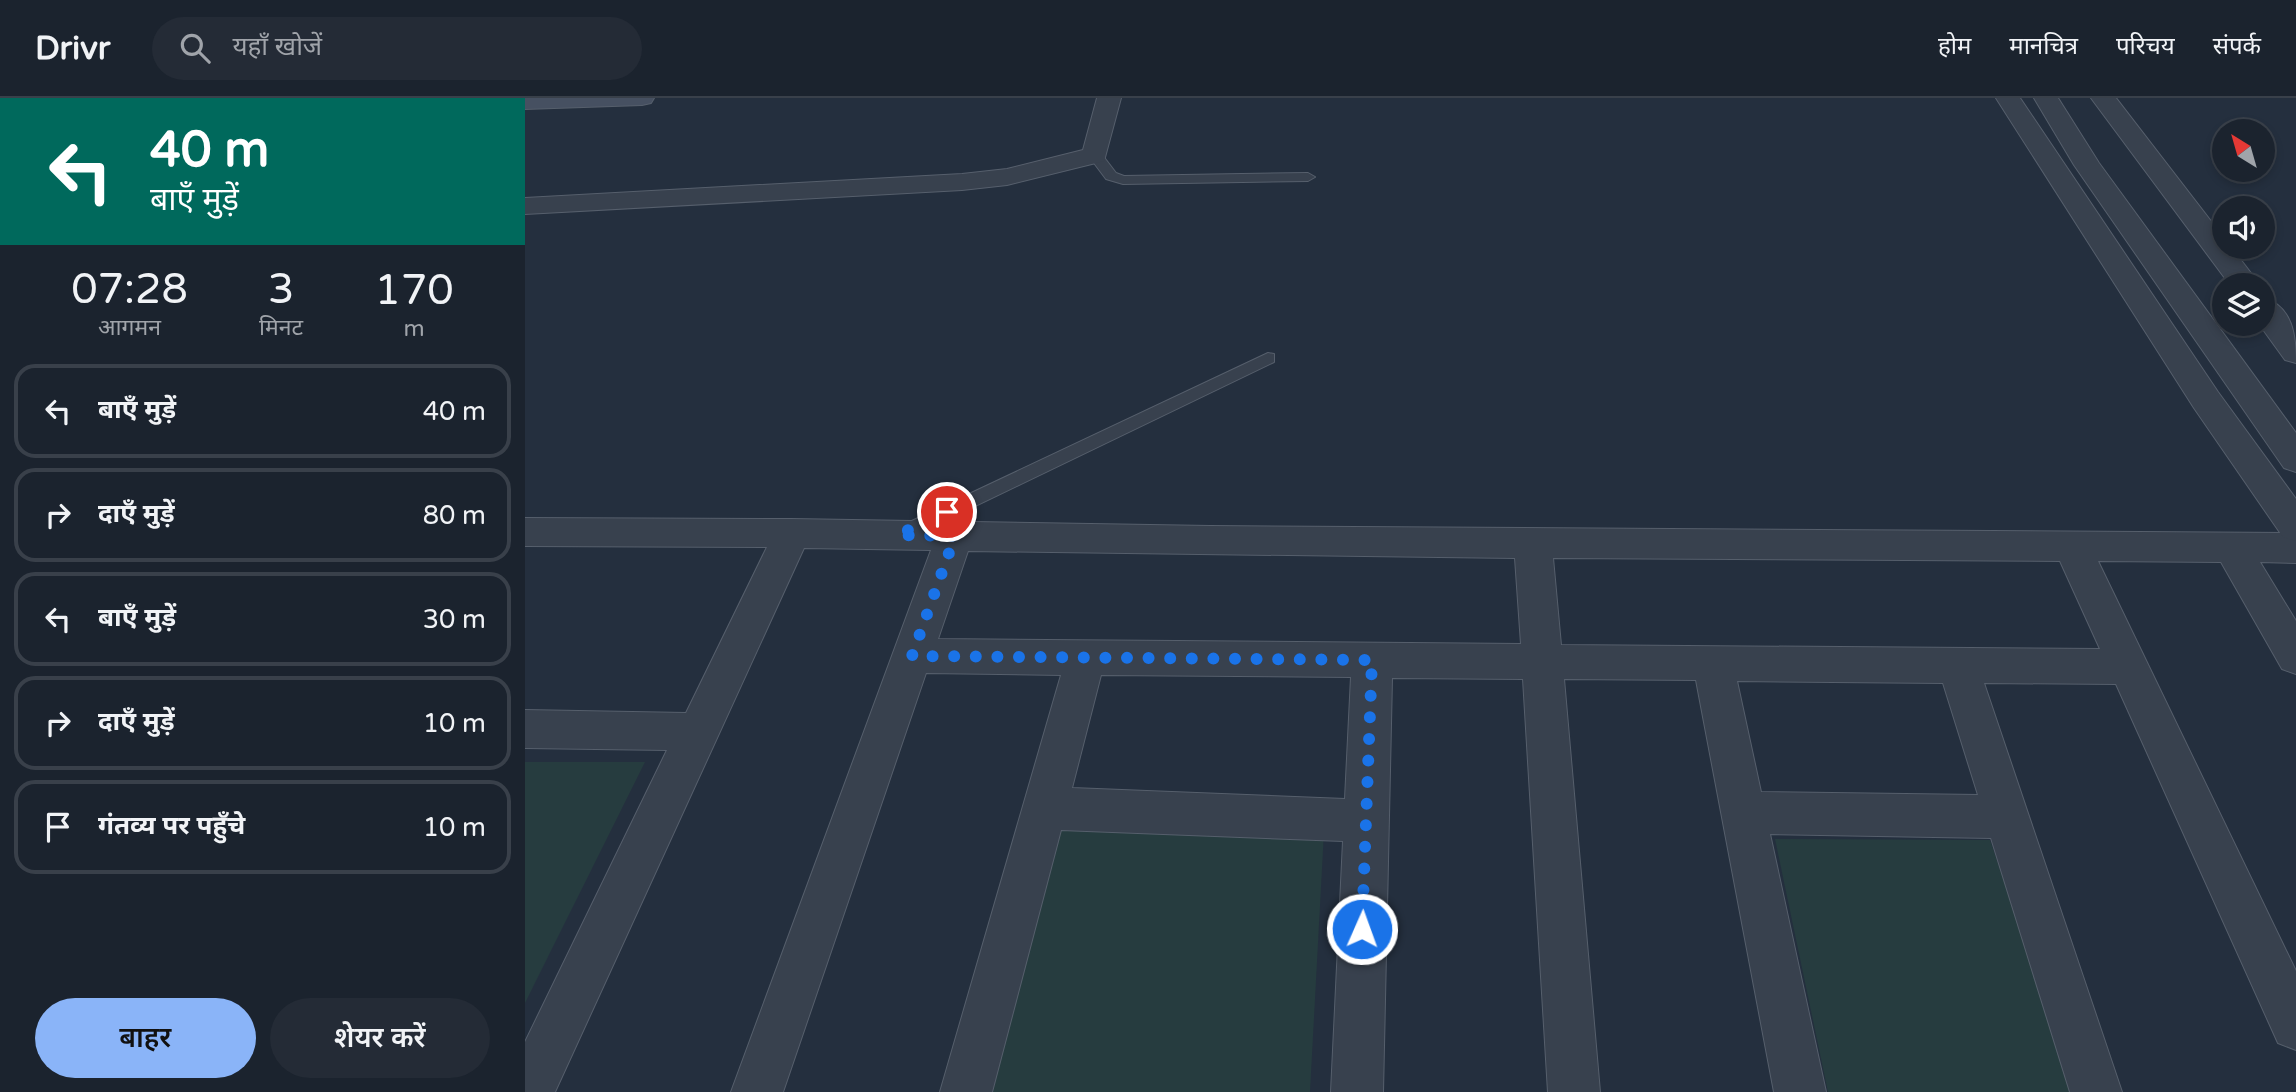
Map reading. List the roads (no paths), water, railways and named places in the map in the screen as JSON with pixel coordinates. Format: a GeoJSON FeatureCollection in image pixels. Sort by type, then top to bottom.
{"type":"FeatureCollection","features":[{"type":"Feature","properties":{"kind":"main road"},"geometry":{"type":"LineString","coordinates":[[525,102],[642,98]]}},
{"type":"Feature","properties":{"kind":"street"},"geometry":{"type":"LineString","coordinates":[[525,206],[962,182],[1007,177],[1095,155],[1109,98]]}},
{"type":"Feature","properties":{"kind":"street"},"geometry":{"type":"LineString","coordinates":[[2008,98],[2206,400],[2296,527]]}},
{"type":"Feature","properties":{"kind":"street"},"geometry":{"type":"LineString","coordinates":[[2046,98],[2087,165],[2296,459]]}},
{"type":"Feature","properties":{"kind":"street"},"geometry":{"type":"LineString","coordinates":[[2103,98],[2236,273]]}},
{"type":"Feature","properties":{"kind":"street"},"geometry":{"type":"LineString","coordinates":[[2276,314],[2296,352]]}},
{"type":"Feature","properties":{"kind":"street"},"geometry":{"type":"LineString","coordinates":[[525,532],[2296,548]]}},
{"type":"Feature","properties":{"kind":"street"},"geometry":{"type":"LineString","coordinates":[[530,1076],[792,533]]}},
{"type":"Feature","properties":{"kind":"street"},"geometry":{"type":"LineString","coordinates":[[757,1092],[955,536]]}},
{"type":"Feature","properties":{"kind":"street"},"geometry":{"type":"LineString","coordinates":[[1532,543],[1574,1092]]}},
{"type":"Feature","properties":{"kind":"street"},"geometry":{"type":"LineString","coordinates":[[2072,547],[2296,1025]]}},
{"type":"Feature","properties":{"kind":"street"},"geometry":{"type":"LineString","coordinates":[[2232,548],[2296,657]]}},
{"type":"Feature","properties":{"kind":"street"},"geometry":{"type":"LineString","coordinates":[[912,656],[2128,667]]}},
{"type":"Feature","properties":{"kind":"street"},"geometry":{"type":"LineString","coordinates":[[966,1092],[1086,657]]}},
{"type":"Feature","properties":{"kind":"street"},"geometry":{"type":"LineString","coordinates":[[1357,1092],[1372,660]]}},
{"type":"Feature","properties":{"kind":"street"},"geometry":{"type":"LineString","coordinates":[[1713,662],[1800,1092]]}},
{"type":"Feature","properties":{"kind":"street"},"geometry":{"type":"LineString","coordinates":[[1957,664],[2096,1092]]}},
{"type":"Feature","properties":{"kind":"street"},"geometry":{"type":"LineString","coordinates":[[525,729],[698,732]]}},
{"type":"Feature","properties":{"kind":"street"},"geometry":{"type":"LineString","coordinates":[[1044,808],[1366,821]]}},
{"type":"Feature","properties":{"kind":"street"},"geometry":{"type":"LineString","coordinates":[[1744,813],[2007,817]]}},
{"type":"Feature","properties":{"kind":"lane"},"geometry":{"type":"LineString","coordinates":[[1095,155],[1111,176],[1123,180],[1308,177]]}},
{"type":"Feature","properties":{"kind":"lane"},"geometry":{"type":"LineString","coordinates":[[898,535],[1268,358]]}}]}
